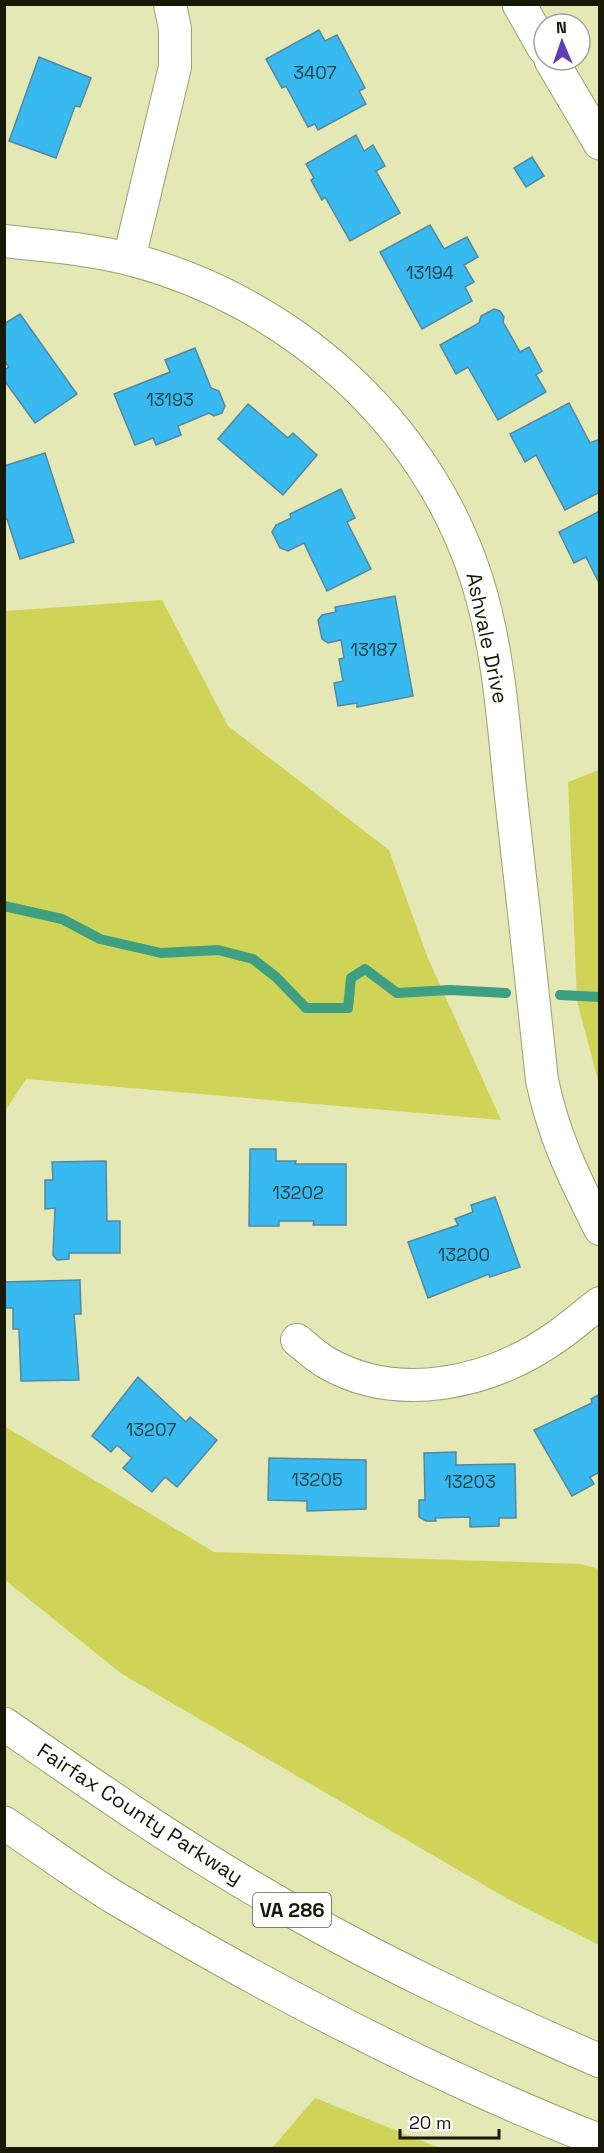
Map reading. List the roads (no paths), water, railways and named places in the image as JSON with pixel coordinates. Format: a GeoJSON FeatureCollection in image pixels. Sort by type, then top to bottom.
{"type":"FeatureCollection","features":[{"type":"Feature","properties":{"kind":"main road"},"geometry":{"type":"LineString","coordinates":[[519,4],[532,27]]}},
{"type":"Feature","properties":{"kind":"main road"},"geometry":{"type":"LineString","coordinates":[[558,72],[600,143]]}},
{"type":"Feature","properties":{"kind":"main road","name":"Fairfax County Parkway"},"geometry":{"type":"LineString","coordinates":[[4,1724],[145,1821],[271,1899],[379,1957],[511,2022],[600,2061]]}},
{"type":"Feature","properties":{"kind":"main road"},"geometry":{"type":"LineString","coordinates":[[4,1823],[116,1898],[321,2014],[400,2054],[524,2111],[600,2141]]}},
{"type":"Feature","properties":{"kind":"street"},"geometry":{"type":"LineString","coordinates":[[129,259],[175,67],[175,29],[170,4]]}},
{"type":"Feature","properties":{"kind":"street","name":"Ashvale Drive"},"geometry":{"type":"LineString","coordinates":[[4,241],[129,259],[216,291],[256,311],[330,363],[363,393],[393,426],[441,498],[460,536],[487,618],[502,699],[542,1080],[550,1120],[563,1156],[600,1229]]}},
{"type":"Feature","properties":{"kind":"street"},"geometry":{"type":"LineString","coordinates":[[297,1340],[326,1362],[358,1377],[390,1385],[427,1386],[474,1376],[503,1366],[556,1337],[600,1303]]}},
{"type":"Feature","properties":{"kind":"waterway"},"geometry":{"type":"LineString","coordinates":[[4,906],[62,919],[100,939],[161,953],[218,950],[253,959],[276,977],[306,1008],[348,1008],[351,978],[365,969],[397,993],[450,990],[506,993]]}},
{"type":"Feature","properties":{"kind":"waterway"},"geometry":{"type":"LineString","coordinates":[[560,995],[600,997]]}}]}
